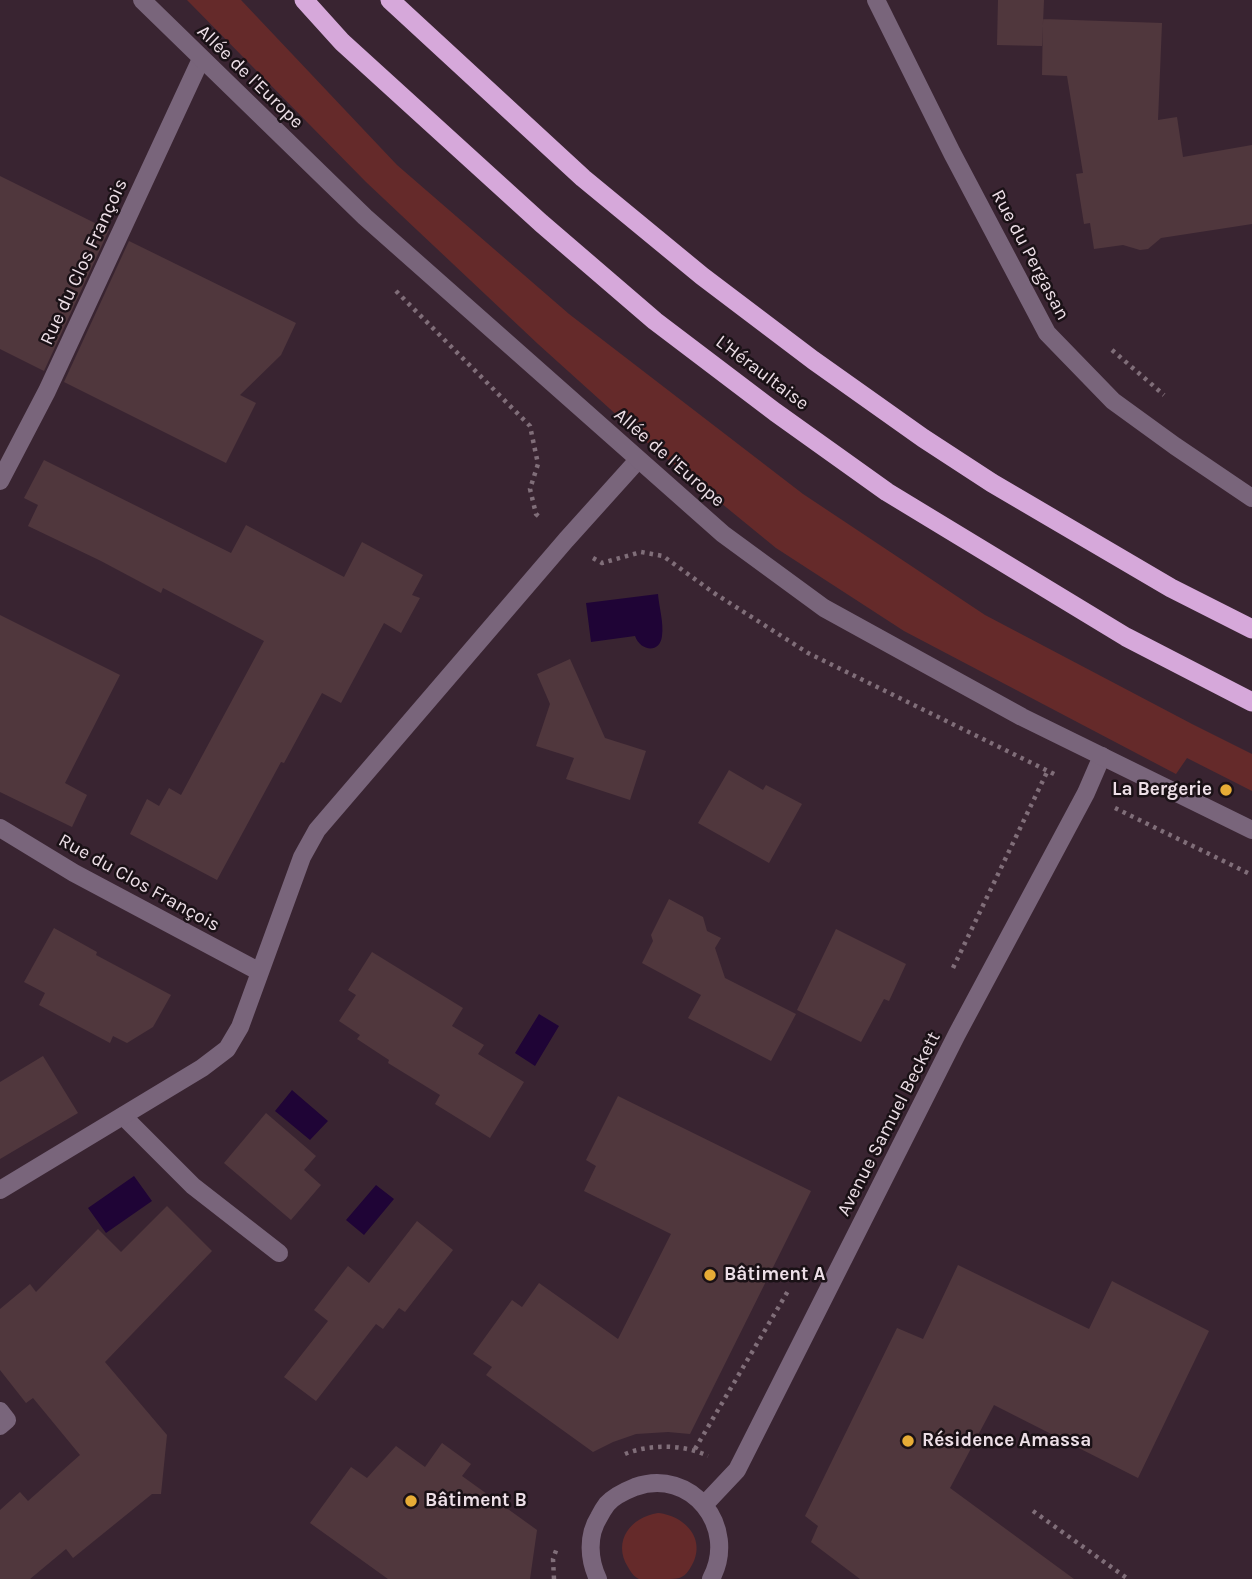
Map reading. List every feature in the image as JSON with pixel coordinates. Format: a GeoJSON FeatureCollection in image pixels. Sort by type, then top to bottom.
{"type":"FeatureCollection","features":[{"type":"Feature","properties":{"kind":"highway","name":"L'Héraultaise"},"geometry":{"type":"LineString","coordinates":[[304,0],[342,42],[541,223],[655,321],[775,412],[887,492],[1126,637],[1252,702]]}},
{"type":"Feature","properties":{"kind":"highway"},"geometry":{"type":"LineString","coordinates":[[390,0],[583,178],[702,276],[813,360],[992,483],[1171,588],[1252,629]]}},
{"type":"Feature","properties":{"kind":"street","name":"Allée de l'Europe"},"geometry":{"type":"LineString","coordinates":[[142,0],[365,217],[723,534],[824,608],[1022,717],[1252,830]]}},
{"type":"Feature","properties":{"kind":"street","name":"Rue du Pergasan"},"geometry":{"type":"LineString","coordinates":[[876,0],[1047,334],[1113,401],[1252,498]]}},
{"type":"Feature","properties":{"kind":"street","name":"Rue du Clos François"},"geometry":{"type":"LineString","coordinates":[[0,481],[52,379],[201,59]]}},
{"type":"Feature","properties":{"kind":"street"},"geometry":{"type":"LineString","coordinates":[[0,1190],[202,1068],[227,1049],[240,1027],[302,857],[317,830],[638,460]]}},
{"type":"Feature","properties":{"kind":"street","name":"Avenue Samuel Beckett"},"geometry":{"type":"LineString","coordinates":[[704,1504],[737,1470],[957,1034],[1086,793],[1102,756]]}},
{"type":"Feature","properties":{"kind":"street","name":"Rue du Clos François"},"geometry":{"type":"LineString","coordinates":[[0,828],[74,873],[260,972]]}},
{"type":"Feature","properties":{"kind":"street"},"geometry":{"type":"LineString","coordinates":[[122,1116],[193,1186],[279,1253]]}},
{"type":"Feature","properties":{"kind":"street"},"geometry":{"type":"LineString","coordinates":[[0,1411],[7,1420],[0,1426]]}},
{"type":"Feature","properties":{"kind":"street"},"geometry":{"type":"LineString","coordinates":[[598,1579],[591,1559],[590,1540],[595,1522],[607,1504],[624,1491],[645,1484],[667,1483],[687,1491],[704,1504],[716,1523],[720,1546],[717,1568],[711,1579]]}},
{"type":"Feature","properties":{"kind":"path"},"geometry":{"type":"LineString","coordinates":[[1033,1511],[1128,1579]]}},
{"type":"Feature","properties":{"kind":"shaded area"},"geometry":{"type":"Polygon","coordinates":[[[187,0],[241,0],[397,165],[569,314],[803,494],[985,615],[1252,754],[1252,791],[1187,758],[1176,774],[904,631],[776,548],[650,445],[538,344],[366,182],[187,0]]]}},
{"type":"Feature","properties":{"kind":"shaded area"},"geometry":{"type":"Polygon","coordinates":[[[658,594],[662,631],[658,646],[645,647],[635,636],[591,642],[586,603],[658,594]]]}},
{"type":"Feature","properties":{"kind":"shaded area"},"geometry":{"type":"Polygon","coordinates":[[[539,1014],[559,1026],[535,1066],[515,1053],[539,1014]]]}},
{"type":"Feature","properties":{"kind":"shaded area"},"geometry":{"type":"Polygon","coordinates":[[[292,1090],[328,1121],[310,1140],[275,1111],[292,1090]]]}},
{"type":"Feature","properties":{"kind":"shaded area"},"geometry":{"type":"Polygon","coordinates":[[[134,1176],[152,1201],[106,1233],[88,1208],[134,1176]]]}},
{"type":"Feature","properties":{"kind":"shaded area"},"geometry":{"type":"Polygon","coordinates":[[[376,1185],[394,1199],[364,1235],[346,1220],[376,1185]]]}},
{"type":"Feature","properties":{"kind":"shaded area"},"geometry":{"type":"Polygon","coordinates":[[[658,1513],[678,1519],[692,1532],[696,1540],[695,1560],[687,1573],[679,1578],[639,1579],[631,1572],[624,1557],[623,1540],[632,1525],[648,1515],[658,1513]]]}},
{"type":"Feature","properties":{"kind":"building"},"geometry":{"type":"Polygon","coordinates":[[[998,0],[1044,0],[1042,46],[997,45],[998,0]]]}},
{"type":"Feature","properties":{"kind":"building"},"geometry":{"type":"Polygon","coordinates":[[[1043,19],[1162,23],[1158,120],[1177,117],[1183,157],[1252,145],[1252,224],[1161,238],[1148,249],[1140,250],[1123,245],[1094,249],[1090,223],[1084,224],[1076,174],[1083,173],[1067,76],[1042,75],[1043,19]]]}},
{"type":"Feature","properties":{"kind":"building"},"geometry":{"type":"Polygon","coordinates":[[[0,176],[109,230],[44,371],[0,349],[0,176]]]}},
{"type":"Feature","properties":{"kind":"building"},"geometry":{"type":"Polygon","coordinates":[[[129,241],[296,323],[281,355],[240,395],[256,403],[226,463],[64,382],[129,241]]]}},
{"type":"Feature","properties":{"kind":"building"},"geometry":{"type":"Polygon","coordinates":[[[44,460],[231,553],[246,525],[344,577],[362,542],[423,575],[412,595],[420,598],[401,633],[384,623],[341,703],[322,693],[217,880],[130,834],[147,799],[159,806],[169,788],[181,795],[264,641],[163,588],[161,593],[28,526],[38,505],[24,498],[44,460]]]}},
{"type":"Feature","properties":{"kind":"building"},"geometry":{"type":"Polygon","coordinates":[[[0,615],[120,675],[65,783],[87,795],[72,827],[0,792],[0,615]]]}},
{"type":"Feature","properties":{"kind":"building"},"geometry":{"type":"Polygon","coordinates":[[[570,659],[605,738],[646,751],[630,800],[566,779],[574,758],[536,746],[550,704],[537,674],[570,659]]]}},
{"type":"Feature","properties":{"kind":"building"},"geometry":{"type":"Polygon","coordinates":[[[729,770],[763,790],[766,785],[802,804],[769,863],[698,823],[729,770]]]}},
{"type":"Feature","properties":{"kind":"building"},"geometry":{"type":"Polygon","coordinates":[[[669,899],[703,917],[707,931],[721,938],[715,948],[725,978],[796,1014],[771,1061],[688,1018],[701,995],[642,963],[653,941],[651,935],[669,899]]]}},
{"type":"Feature","properties":{"kind":"building"},"geometry":{"type":"Polygon","coordinates":[[[54,928],[97,952],[96,955],[171,995],[153,1027],[127,1043],[113,1036],[110,1043],[39,1005],[45,993],[24,982],[54,928]]]}},
{"type":"Feature","properties":{"kind":"building"},"geometry":{"type":"Polygon","coordinates":[[[836,929],[906,964],[889,1001],[884,999],[861,1042],[797,1010],[836,929]]]}},
{"type":"Feature","properties":{"kind":"building"},"geometry":{"type":"Polygon","coordinates":[[[372,952],[463,1008],[452,1026],[484,1045],[478,1054],[524,1082],[490,1138],[435,1104],[440,1095],[388,1063],[389,1060],[357,1039],[360,1035],[339,1021],[356,995],[348,990],[372,952]]]}},
{"type":"Feature","properties":{"kind":"building"},"geometry":{"type":"Polygon","coordinates":[[[43,1056],[78,1113],[0,1159],[0,1082],[43,1056]]]}},
{"type":"Feature","properties":{"kind":"building","name":"Bâtiment A"},"geometry":{"type":"Polygon","coordinates":[[[618,1096],[811,1191],[690,1434],[636,1434],[593,1452],[486,1375],[492,1367],[473,1354],[512,1300],[522,1307],[539,1283],[618,1339],[671,1234],[584,1191],[596,1166],[586,1160],[618,1096]]]}},
{"type":"Feature","properties":{"kind":"building"},"geometry":{"type":"Polygon","coordinates":[[[266,1113],[316,1156],[304,1170],[321,1185],[291,1220],[224,1163],[266,1113]]]}},
{"type":"Feature","properties":{"kind":"building"},"geometry":{"type":"Polygon","coordinates":[[[167,1206],[212,1251],[105,1362],[167,1435],[161,1494],[152,1494],[73,1558],[66,1549],[30,1579],[0,1579],[0,1510],[20,1492],[28,1501],[80,1455],[33,1398],[26,1403],[0,1370],[0,1309],[30,1284],[36,1292],[98,1229],[121,1252],[167,1206]]]}},
{"type":"Feature","properties":{"kind":"building"},"geometry":{"type":"Polygon","coordinates":[[[417,1221],[453,1250],[405,1312],[399,1308],[383,1329],[376,1324],[316,1401],[284,1377],[328,1321],[314,1310],[348,1266],[369,1283],[417,1221]]]}},
{"type":"Feature","properties":{"kind":"building","name":"Résidence Amassa"},"geometry":{"type":"Polygon","coordinates":[[[958,1265],[1089,1329],[1112,1281],[1209,1331],[1138,1478],[994,1405],[950,1488],[1074,1579],[860,1579],[811,1542],[818,1526],[805,1516],[897,1328],[923,1339],[958,1265]]]}},
{"type":"Feature","properties":{"kind":"building","name":"Bâtiment B"},"geometry":{"type":"Polygon","coordinates":[[[442,1443],[471,1464],[462,1476],[537,1530],[530,1579],[388,1579],[310,1523],[351,1467],[367,1478],[396,1446],[425,1467],[442,1443]]]}},
{"type":"Feature","properties":{"kind":"place","name":"La Bergerie"},"geometry":{"type":"Point","coordinates":[1226,790]}},
{"type":"Feature","properties":{"kind":"place","name":"Bâtiment A"},"geometry":{"type":"Point","coordinates":[710,1275]}},
{"type":"Feature","properties":{"kind":"place","name":"Résidence Amassa"},"geometry":{"type":"Point","coordinates":[908,1441]}},
{"type":"Feature","properties":{"kind":"place","name":"Bâtiment B"},"geometry":{"type":"Point","coordinates":[411,1501]}}]}
